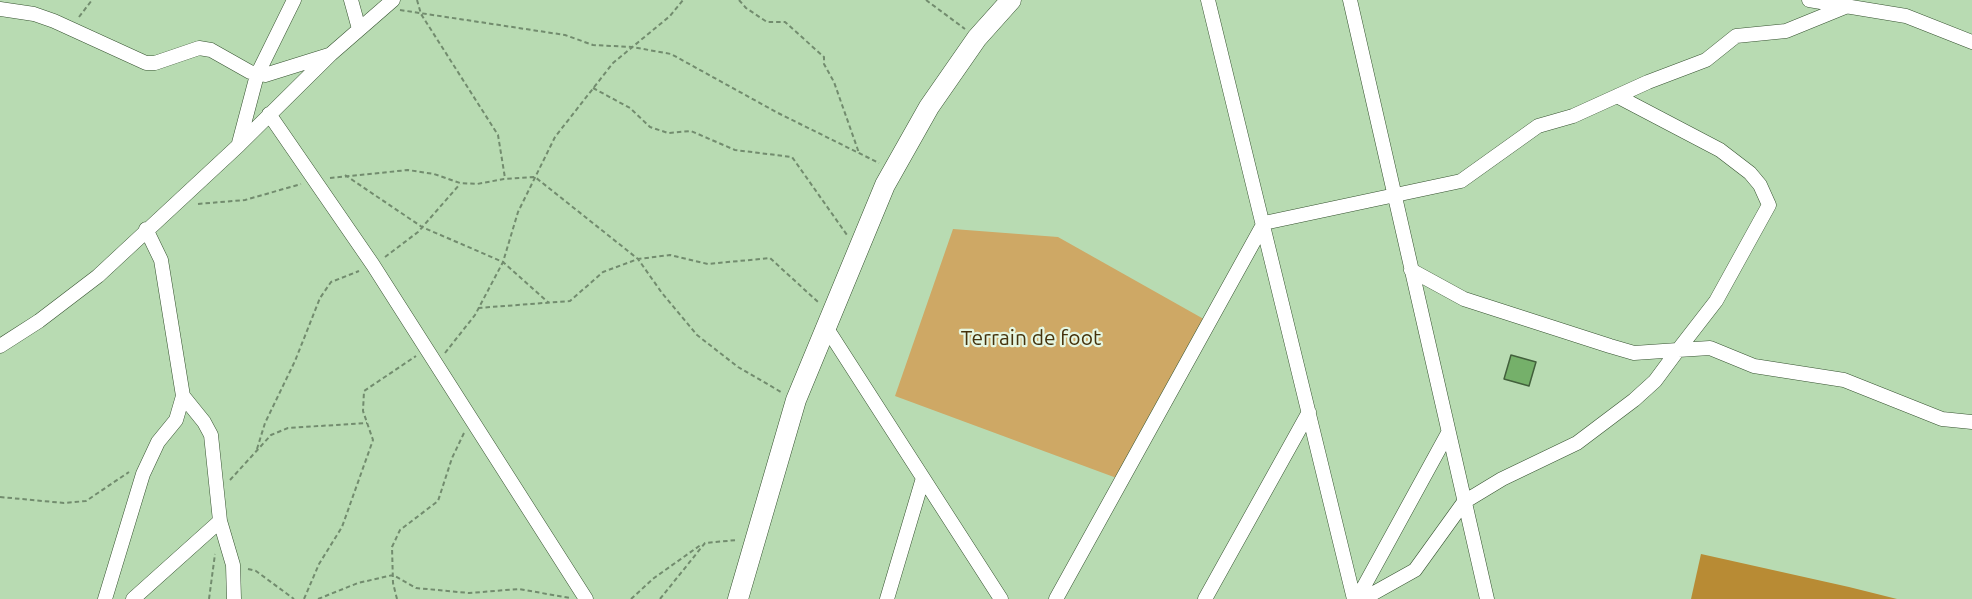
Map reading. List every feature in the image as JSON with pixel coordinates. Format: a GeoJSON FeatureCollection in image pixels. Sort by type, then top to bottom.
{"type":"FeatureCollection","features":[{"type":"Feature","properties":{"kind":"main road"},"geometry":{"type":"LineString","coordinates":[[738,599],[796,400],[893,169],[929,107],[977,38],[1011,0]]}},
{"type":"Feature","properties":{"kind":"street"},"geometry":{"type":"LineString","coordinates":[[239,145],[257,75],[294,0]]}},
{"type":"Feature","properties":{"kind":"street"},"geometry":{"type":"LineString","coordinates":[[351,0],[359,29]]}},
{"type":"Feature","properties":{"kind":"street"},"geometry":{"type":"LineString","coordinates":[[1208,0],[1356,599]]}},
{"type":"Feature","properties":{"kind":"street"},"geometry":{"type":"LineString","coordinates":[[1350,0],[1487,599]]}},
{"type":"Feature","properties":{"kind":"street"},"geometry":{"type":"LineString","coordinates":[[1809,0],[1906,16],[1972,42]]}},
{"type":"Feature","properties":{"kind":"street"},"geometry":{"type":"LineString","coordinates":[[0,346],[39,321],[98,276],[177,200],[239,145],[331,54],[389,4]]}},
{"type":"Feature","properties":{"kind":"street"},"geometry":{"type":"LineString","coordinates":[[1056,599],[1264,223],[1461,181],[1538,126],[1573,116],[1706,60],[1736,36],[1786,31],[1845,7]]}},
{"type":"Feature","properties":{"kind":"street"},"geometry":{"type":"LineString","coordinates":[[0,9],[34,14],[146,63],[155,63],[199,48],[211,50],[257,75],[274,73],[331,54]]}},
{"type":"Feature","properties":{"kind":"street"},"geometry":{"type":"LineString","coordinates":[[1363,599],[1414,570],[1464,502],[1502,479],[1577,443],[1634,400],[1655,381],[1716,301],[1769,205],[1760,185],[1750,173],[1720,150],[1617,96]]}},
{"type":"Feature","properties":{"kind":"street"},"geometry":{"type":"LineString","coordinates":[[268,114],[373,266],[586,599]]}},
{"type":"Feature","properties":{"kind":"street"},"geometry":{"type":"LineString","coordinates":[[105,599],[143,474],[158,442],[177,420],[183,396],[161,260],[146,230]]}},
{"type":"Feature","properties":{"kind":"street"},"geometry":{"type":"LineString","coordinates":[[1411,270],[1464,299],[1634,353],[1710,348],[1754,366],[1844,380],[1942,419],[1972,422]]}},
{"type":"Feature","properties":{"kind":"street"},"geometry":{"type":"LineString","coordinates":[[828,321],[1001,599]]}},
{"type":"Feature","properties":{"kind":"street"},"geometry":{"type":"LineString","coordinates":[[183,396],[204,422],[211,435],[220,521],[233,565],[234,599]]}},
{"type":"Feature","properties":{"kind":"street"},"geometry":{"type":"LineString","coordinates":[[1205,599],[1310,412]]}},
{"type":"Feature","properties":{"kind":"street"},"geometry":{"type":"LineString","coordinates":[[1356,599],[1448,433]]}},
{"type":"Feature","properties":{"kind":"street"},"geometry":{"type":"LineString","coordinates":[[887,599],[924,478]]}},
{"type":"Feature","properties":{"kind":"street"},"geometry":{"type":"LineString","coordinates":[[133,599],[220,521]]}},
{"type":"Feature","properties":{"kind":"path"},"geometry":{"type":"LineString","coordinates":[[70,28],[92,0]]}},
{"type":"Feature","properties":{"kind":"path"},"geometry":{"type":"LineString","coordinates":[[417,0],[421,14],[498,135],[505,179]]}},
{"type":"Feature","properties":{"kind":"path"},"geometry":{"type":"LineString","coordinates":[[436,364],[478,308],[503,262],[518,212],[555,137],[613,63],[670,16],[683,0]]}},
{"type":"Feature","properties":{"kind":"path"},"geometry":{"type":"LineString","coordinates":[[740,0],[746,8],[767,22],[785,22],[824,57],[824,64],[834,82],[859,153]]}},
{"type":"Feature","properties":{"kind":"path"},"geometry":{"type":"LineString","coordinates":[[926,0],[977,38]]}},
{"type":"Feature","properties":{"kind":"path"},"geometry":{"type":"LineString","coordinates":[[389,4],[421,14],[566,35],[593,45],[632,47],[671,54],[778,113],[893,169]]}},
{"type":"Feature","properties":{"kind":"path"},"geometry":{"type":"LineString","coordinates":[[593,88],[630,108],[650,127],[669,133],[691,131],[735,150],[792,158],[858,249]]}},
{"type":"Feature","properties":{"kind":"path"},"geometry":{"type":"LineString","coordinates":[[177,200],[204,205],[245,200],[313,181],[408,170],[434,174],[460,183],[477,184],[535,177],[638,259],[662,293],[697,335],[738,367],[796,400]]}},
{"type":"Feature","properties":{"kind":"path"},"geometry":{"type":"LineString","coordinates":[[345,176],[422,227],[503,262],[550,304]]}},
{"type":"Feature","properties":{"kind":"path"},"geometry":{"type":"LineString","coordinates":[[257,449],[265,423],[295,361],[320,298],[331,282],[373,266],[422,227],[460,183]]}},
{"type":"Feature","properties":{"kind":"path"},"geometry":{"type":"LineString","coordinates":[[478,308],[570,301],[603,272],[638,259],[670,255],[708,264],[770,258],[828,321]]}},
{"type":"Feature","properties":{"kind":"path"},"geometry":{"type":"LineString","coordinates":[[304,599],[319,564],[342,527],[373,440],[363,411],[364,390],[426,349]]}},
{"type":"Feature","properties":{"kind":"path"},"geometry":{"type":"LineString","coordinates":[[397,599],[392,548],[400,530],[438,501],[452,458],[471,420]]}},
{"type":"Feature","properties":{"kind":"path"},"geometry":{"type":"LineString","coordinates":[[219,498],[234,473],[271,435],[288,428],[367,423]]}},
{"type":"Feature","properties":{"kind":"path"},"geometry":{"type":"LineString","coordinates":[[0,497],[64,503],[86,501],[151,457]]}},
{"type":"Feature","properties":{"kind":"path"},"geometry":{"type":"LineString","coordinates":[[631,599],[654,578],[705,543],[754,538]]}},
{"type":"Feature","properties":{"kind":"path"},"geometry":{"type":"LineString","coordinates":[[660,599],[705,543]]}},
{"type":"Feature","properties":{"kind":"path"},"geometry":{"type":"LineString","coordinates":[[209,599],[216,546]]}},
{"type":"Feature","properties":{"kind":"path"},"geometry":{"type":"LineString","coordinates":[[233,565],[256,572],[294,599]]}},
{"type":"Feature","properties":{"kind":"path"},"geometry":{"type":"LineString","coordinates":[[318,599],[358,582],[393,575],[416,588],[469,592],[519,589],[573,599]]}},
{"type":"Feature","properties":{"kind":"green space","name":"Terrain de foot"},"geometry":{"type":"Polygon","coordinates":[[[953,229],[1058,237],[1209,322],[1122,480],[895,396],[953,229]]]}},
{"type":"Feature","properties":{"kind":"shaded area"},"geometry":{"type":"Polygon","coordinates":[[[1701,554],[1849,587],[1897,599],[1691,599],[1701,554]]]}},
{"type":"Feature","properties":{"kind":"building"},"geometry":{"type":"Polygon","coordinates":[[[1511,355],[1536,362],[1529,386],[1504,379],[1511,355]]]}}]}
